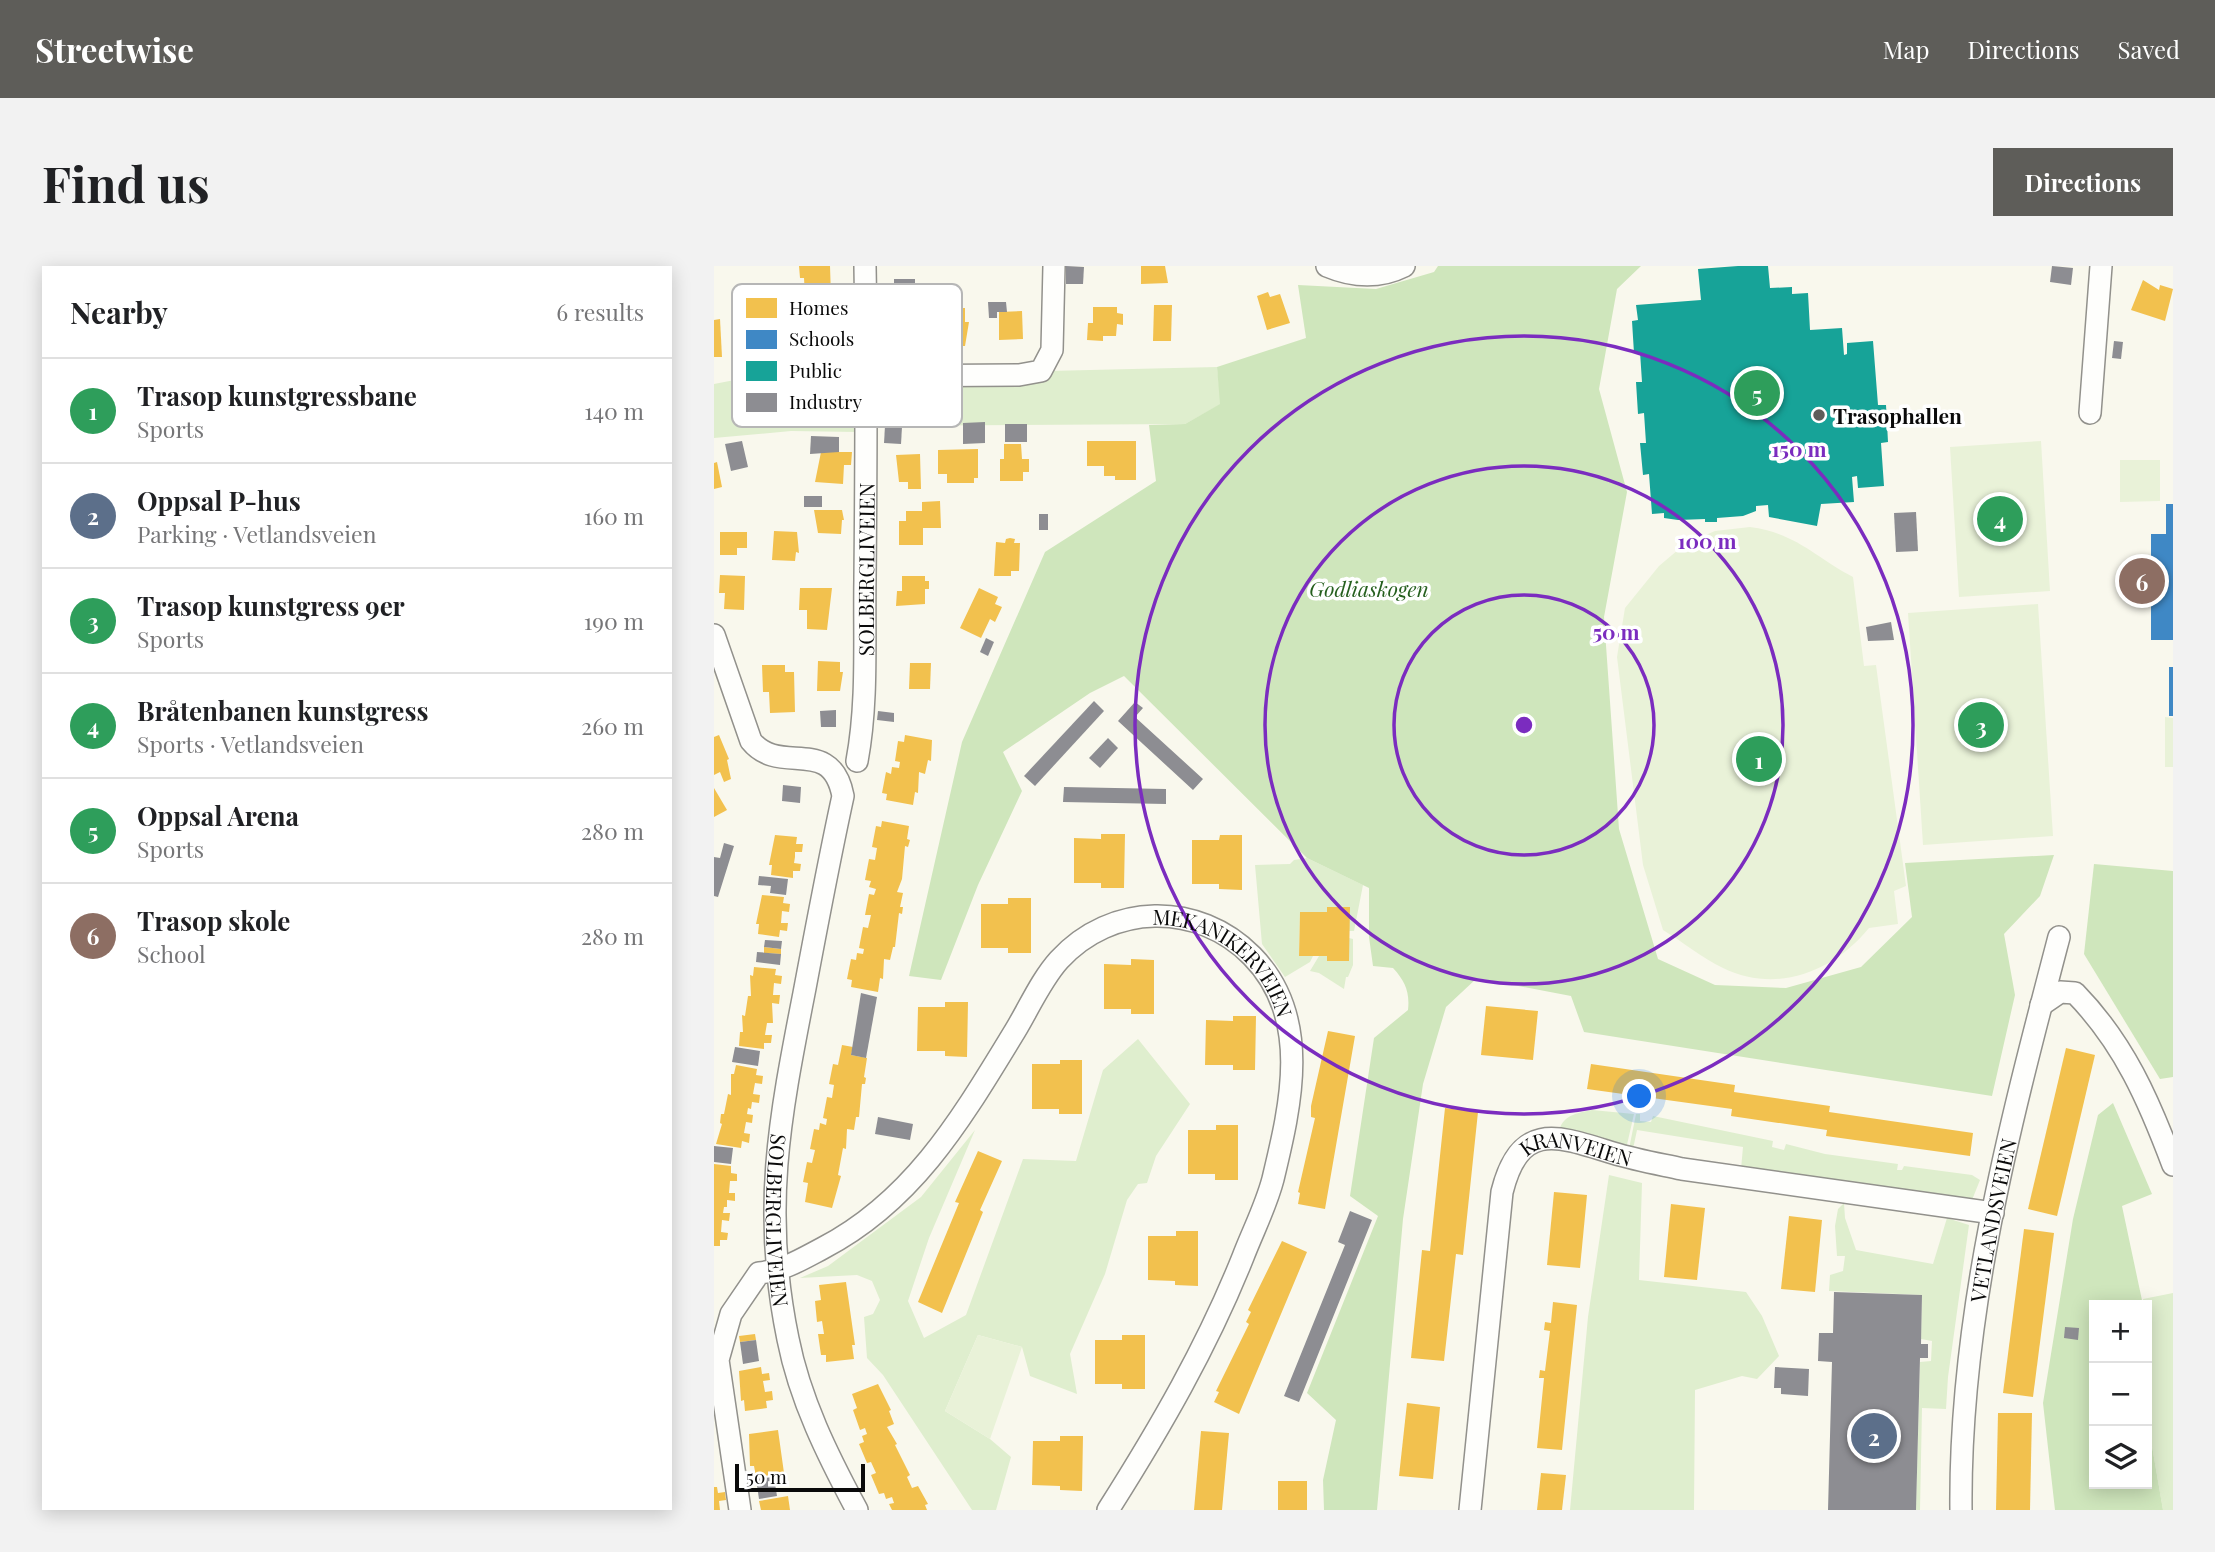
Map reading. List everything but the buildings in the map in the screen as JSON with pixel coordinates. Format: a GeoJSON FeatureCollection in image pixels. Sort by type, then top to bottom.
{"type":"FeatureCollection","features":[{"type":"Feature","properties":{"kind":"street","name":"SOLBERGLIVEIEN"},"geometry":{"type":"LineString","coordinates":[[865,266],[866,284]]}},
{"type":"Feature","properties":{"kind":"street"},"geometry":{"type":"LineString","coordinates":[[962,375],[1019,375],[1041,371],[1052,350],[1054,266]]}},
{"type":"Feature","properties":{"kind":"street"},"geometry":{"type":"LineString","coordinates":[[1327,266],[1363,276],[1382,274],[1404,266]]}},
{"type":"Feature","properties":{"kind":"street"},"geometry":{"type":"LineString","coordinates":[[2090,413],[2101,266]]}},
{"type":"Feature","properties":{"kind":"street","name":"SOLBERGLIVEIEN"},"geometry":{"type":"LineString","coordinates":[[857,761],[862,724],[868,427]]}},
{"type":"Feature","properties":{"kind":"street","name":"SOLBERGLIVEIEN"},"geometry":{"type":"LineString","coordinates":[[714,635],[751,741],[758,750],[768,755],[810,758],[826,765],[839,778],[843,796],[779,1121],[773,1196],[778,1272],[788,1340],[816,1427],[858,1510]]}},
{"type":"Feature","properties":{"kind":"street","name":"MEKANIKERVEIEN"},"geometry":{"type":"LineString","coordinates":[[740,1510],[718,1360],[731,1314],[759,1273],[778,1272],[838,1240],[876,1213],[919,1172],[949,1138],[1046,978],[1070,949],[1092,934],[1132,917],[1178,915],[1224,934],[1260,964],[1280,992],[1291,1027],[1292,1062],[1288,1106],[1268,1196],[1217,1323],[1182,1392],[1115,1508]]}},
{"type":"Feature","properties":{"kind":"street","name":"VETLANDSVEIEN"},"geometry":{"type":"LineString","coordinates":[[1961,1510],[1965,1393],[1993,1213],[2021,1077],[2059,937]]}},
{"type":"Feature","properties":{"kind":"street"},"geometry":{"type":"LineString","coordinates":[[2041,1005],[2060,992],[2075,993],[2096,1013],[2124,1053],[2143,1089],[2173,1165]]}},
{"type":"Feature","properties":{"kind":"street","name":"KRANVEIEN"},"geometry":{"type":"LineString","coordinates":[[1470,1510],[1503,1192],[1513,1162],[1536,1142],[1544,1138],[1565,1138],[1682,1169],[1993,1213]]}},
{"type":"Feature","properties":{"kind":"green space","name":"Godliaskogen"},"geometry":{"type":"Polygon","coordinates":[[[1438,266],[1641,266],[1617,289],[1599,389],[1627,492],[1604,617],[1619,829],[1658,959],[1715,985],[1786,988],[1861,967],[1912,917],[1905,863],[2054,855],[2040,896],[2004,934],[2015,995],[1992,1096],[1584,1032],[1571,996],[1477,978],[1446,1007],[1423,1084],[1403,1219],[1377,1510],[1324,1510],[1323,1480],[1336,1420],[1307,1393],[1378,1216],[1350,1196],[1374,1038],[1408,1010],[1407,992],[1397,973],[1393,968],[1373,966],[1369,937],[1369,888],[1307,858],[1124,676],[1090,693],[1003,752],[1022,791],[978,885],[941,980],[909,976],[962,742],[1045,552],[1156,481],[1149,425],[1185,424],[1220,404],[1217,367],[1306,338],[1298,285],[1376,289],[1434,272],[1438,266]]]}},
{"type":"Feature","properties":{"kind":"green space"},"geometry":{"type":"Polygon","coordinates":[[[1217,367],[1221,404],[1185,424],[962,425],[962,373],[1217,367]]]}},
{"type":"Feature","properties":{"kind":"green space"},"geometry":{"type":"Polygon","coordinates":[[[732,381],[732,427],[860,427],[857,432],[791,431],[714,438],[714,384],[732,381]]]}},
{"type":"Feature","properties":{"kind":"green space"},"geometry":{"type":"Polygon","coordinates":[[[2041,441],[2050,591],[1959,597],[1950,447],[2041,441]]]}},
{"type":"Feature","properties":{"kind":"green space"},"geometry":{"type":"Polygon","coordinates":[[[2120,460],[2160,460],[2160,501],[2120,502],[2120,460]]]}},
{"type":"Feature","properties":{"kind":"green space"},"geometry":{"type":"Polygon","coordinates":[[[1750,527],[1793,540],[1853,577],[1864,666],[1876,665],[1906,886],[1894,891],[1898,924],[1869,928],[1839,956],[1821,967],[1803,974],[1764,979],[1743,976],[1723,968],[1663,930],[1643,865],[1617,657],[1625,608],[1659,566],[1685,544],[1715,531],[1750,527]]]}},
{"type":"Feature","properties":{"kind":"green space"},"geometry":{"type":"Polygon","coordinates":[[[2038,604],[2053,836],[1923,845],[1908,613],[2038,604]]]}},
{"type":"Feature","properties":{"kind":"green space"},"geometry":{"type":"Polygon","coordinates":[[[2165,717],[2173,718],[2173,767],[2165,767],[2165,717]]]}},
{"type":"Feature","properties":{"kind":"green space"},"geometry":{"type":"Polygon","coordinates":[[[1307,858],[1363,885],[1354,931],[1349,931],[1327,907],[1327,912],[1300,912],[1299,956],[1313,956],[1310,962],[1285,977],[1262,944],[1255,865],[1290,864],[1294,860],[1307,858]]]}},
{"type":"Feature","properties":{"kind":"green space"},"geometry":{"type":"Polygon","coordinates":[[[2094,864],[2173,871],[2173,1077],[2160,1079],[2084,954],[2094,864]]]}},
{"type":"Feature","properties":{"kind":"green space"},"geometry":{"type":"Polygon","coordinates":[[[1349,938],[1353,939],[1353,965],[1346,977],[1344,989],[1319,973],[1310,971],[1319,956],[1327,956],[1327,961],[1349,961],[1349,938]]]}},
{"type":"Feature","properties":{"kind":"green space"},"geometry":{"type":"Polygon","coordinates":[[[1138,1039],[1190,1104],[1156,1156],[1147,1183],[1138,1184],[1127,1200],[1105,1274],[1070,1354],[1077,1394],[1030,1376],[1022,1347],[978,1335],[945,1411],[990,1439],[1011,1457],[996,1510],[972,1510],[883,1375],[867,1358],[864,1317],[873,1314],[880,1300],[872,1281],[857,1275],[800,1278],[828,1266],[921,1197],[975,1130],[929,1238],[908,1301],[924,1338],[966,1315],[1023,1159],[1076,1161],[1103,1070],[1138,1039]]]}},
{"type":"Feature","properties":{"kind":"green space"},"geometry":{"type":"Polygon","coordinates":[[[2113,1103],[2152,1194],[2122,1206],[2142,1300],[2089,1300],[2089,1489],[2152,1489],[2152,1446],[2163,1510],[2055,1510],[2043,1403],[2073,1219],[2098,1115],[2113,1103]]]}},
{"type":"Feature","properties":{"kind":"green space"},"geometry":{"type":"Polygon","coordinates":[[[1592,1110],[1634,1114],[1626,1149],[1560,1128],[1569,1117],[1592,1110]]]}},
{"type":"Feature","properties":{"kind":"green space"},"geometry":{"type":"Polygon","coordinates":[[[1636,1114],[1640,1114],[1640,1121],[1651,1122],[1653,1116],[1773,1141],[1772,1147],[1784,1150],[1786,1144],[1825,1154],[1898,1164],[1897,1170],[1902,1170],[1904,1166],[1972,1175],[1980,1180],[1972,1200],[1741,1169],[1743,1147],[1637,1130],[1633,1149],[1629,1149],[1636,1114]]]}},
{"type":"Feature","properties":{"kind":"green space"},"geometry":{"type":"Polygon","coordinates":[[[1609,1175],[1642,1183],[1639,1280],[1746,1292],[1762,1316],[1779,1356],[1757,1379],[1742,1376],[1695,1390],[1694,1510],[1570,1510],[1588,1317],[1609,1175]]]}},
{"type":"Feature","properties":{"kind":"green space"},"geometry":{"type":"Polygon","coordinates":[[[1844,1203],[1845,1218],[1856,1250],[1933,1264],[1947,1218],[1969,1225],[1946,1409],[1922,1408],[1920,1510],[1916,1510],[1920,1362],[1931,1361],[1932,1341],[1921,1339],[1922,1295],[1829,1291],[1830,1275],[1843,1271],[1845,1256],[1837,1256],[1835,1226],[1838,1209],[1844,1203]]]}},
{"type":"Feature","properties":{"kind":"green space"},"geometry":{"type":"Polygon","coordinates":[[[2173,1293],[2173,1510],[2163,1510],[2152,1446],[2152,1300],[2143,1299],[2173,1293]]]}},
{"type":"Feature","properties":{"kind":"green space"},"geometry":{"type":"Polygon","coordinates":[[[978,1335],[1022,1347],[990,1439],[945,1411],[978,1335]]]}},
{"type":"Feature","properties":{"kind":"place","name":"Oppsal Arena"},"geometry":{"type":"Point","coordinates":[1757,393]}},
{"type":"Feature","properties":{"kind":"place","name":"Trasophallen"},"geometry":{"type":"Point","coordinates":[1819,415]}},
{"type":"Feature","properties":{"kind":"place","name":"Bråtenbanen kunstgress"},"geometry":{"type":"Point","coordinates":[2000,519]}},
{"type":"Feature","properties":{"kind":"place","name":"Trasop skole"},"geometry":{"type":"Point","coordinates":[2142,581]}},
{"type":"Feature","properties":{"kind":"place","name":"Trasop kunstgress 9er"},"geometry":{"type":"Point","coordinates":[1981,725]}},
{"type":"Feature","properties":{"kind":"place","name":"Trasop kunstgressbane"},"geometry":{"type":"Point","coordinates":[1759,759]}},
{"type":"Feature","properties":{"kind":"place","name":"Oppsal P-hus"},"geometry":{"type":"Point","coordinates":[1874,1436]}}]}
